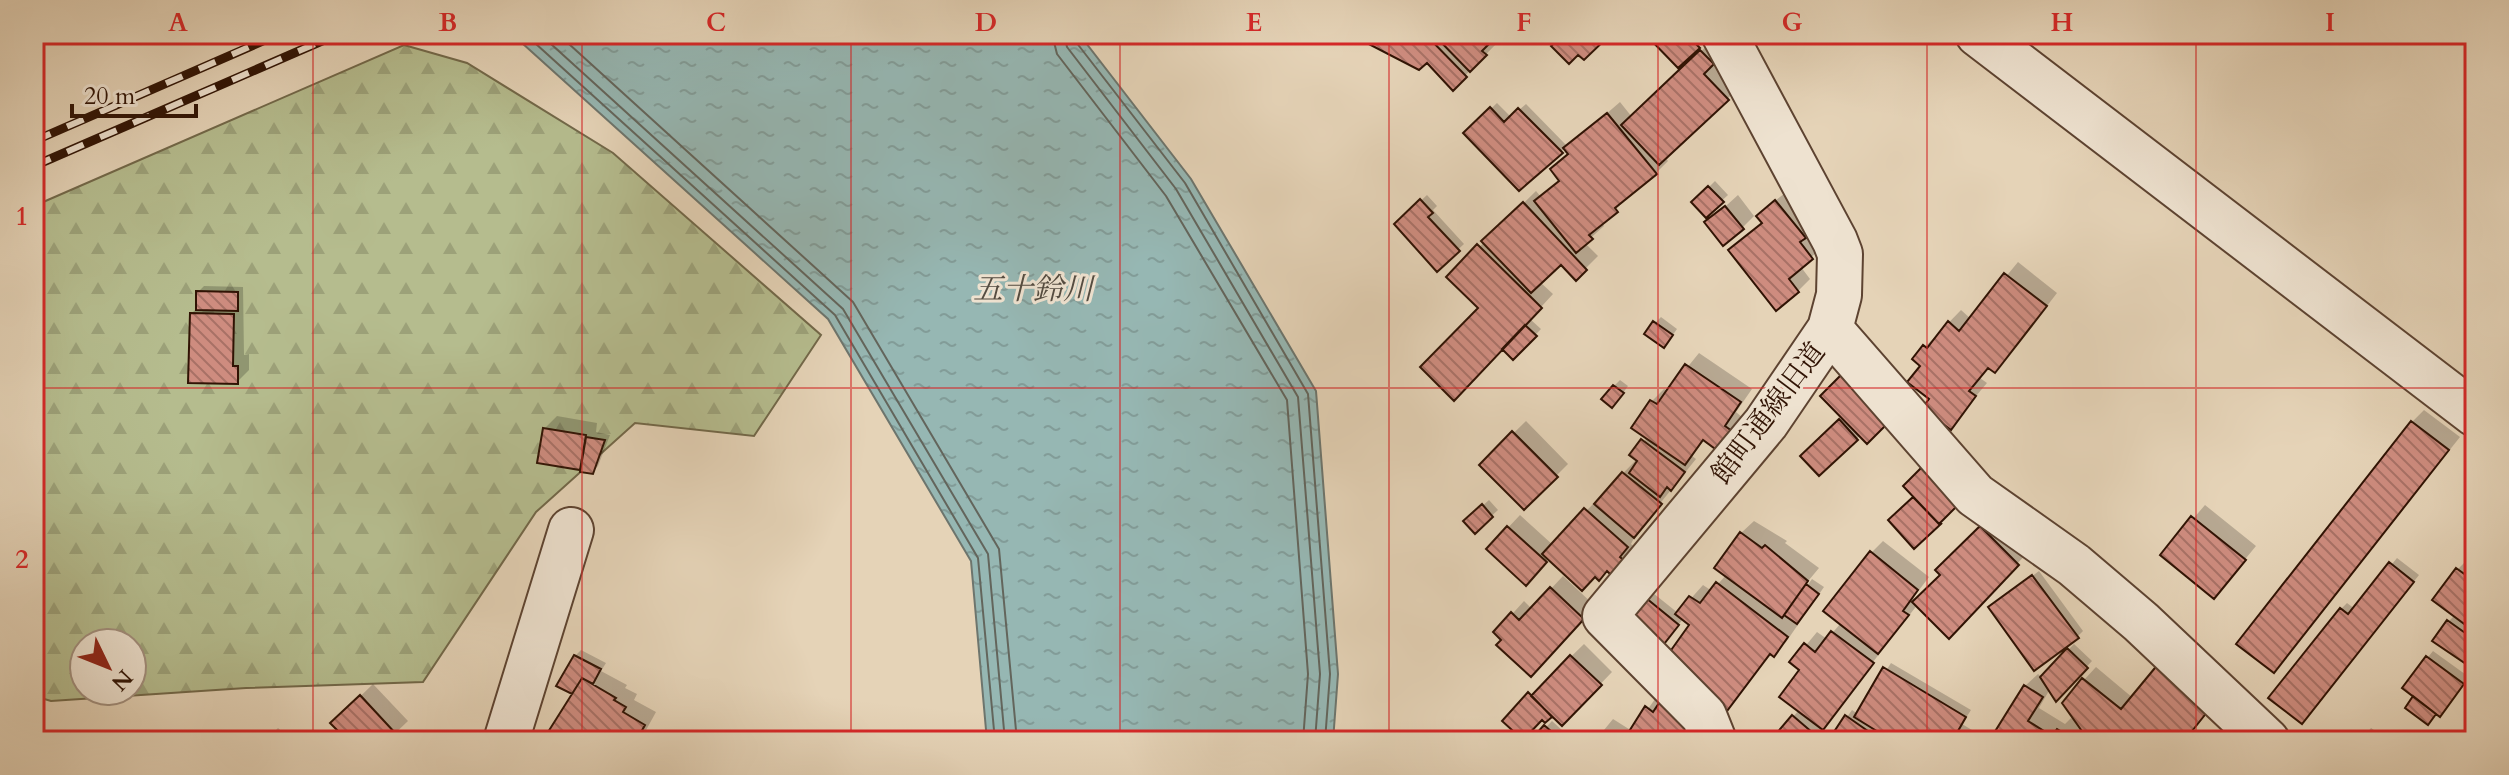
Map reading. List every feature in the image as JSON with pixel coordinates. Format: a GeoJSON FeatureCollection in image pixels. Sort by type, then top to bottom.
{"type":"FeatureCollection","features":[{"type":"Feature","properties":{"kind":"street","name":"館町通線旧道"},"geometry":{"type":"LineString","coordinates":[[1714,741],[1704,716],[1605,616],[1766,423],[1830,329],[1841,274],[1835,241],[1724,34]]}},
{"type":"Feature","properties":{"kind":"street"},"geometry":{"type":"LineString","coordinates":[[1978,34],[2475,414]]}},
{"type":"Feature","properties":{"kind":"street"},"geometry":{"type":"LineString","coordinates":[[1830,329],[1975,495],[2074,565],[2267,741]]}},
{"type":"Feature","properties":{"kind":"street"},"geometry":{"type":"LineString","coordinates":[[506,741],[571,530]]}},
{"type":"Feature","properties":{"kind":"green space"},"geometry":{"type":"Polygon","coordinates":[[[404,45],[467,63],[613,153],[821,335],[754,436],[635,423],[536,512],[423,682],[148,695],[148,627],[68,627],[68,700],[51,701],[34,696],[34,206],[404,45]]]}},
{"type":"Feature","properties":{"kind":"water","name":"五十鈴川"},"geometry":{"type":"Polygon","coordinates":[[[512,34],[1079,34],[1191,179],[1316,391],[1338,674],[1333,741],[987,741],[971,561],[828,319],[512,34]]]}},
{"type":"Feature","properties":{"kind":"building"},"geometry":{"type":"Polygon","coordinates":[[[1361,34],[1425,34],[1467,77],[1453,91],[1427,63],[1419,70],[1357,38],[1361,34]]]}},
{"type":"Feature","properties":{"kind":"building"},"geometry":{"type":"Polygon","coordinates":[[[1433,34],[1499,34],[1482,51],[1487,55],[1470,72],[1433,34]]]}},
{"type":"Feature","properties":{"kind":"building"},"geometry":{"type":"Polygon","coordinates":[[[1559,34],[1611,34],[1584,60],[1578,55],[1569,64],[1551,46],[1561,37],[1559,34]]]}},
{"type":"Feature","properties":{"kind":"building"},"geometry":{"type":"Polygon","coordinates":[[[1645,34],[1686,34],[1700,48],[1678,68],[1645,34]]]}},
{"type":"Feature","properties":{"kind":"building"},"geometry":{"type":"Polygon","coordinates":[[[1700,50],[1714,64],[1704,74],[1729,100],[1659,165],[1621,125],[1700,50]]]}},
{"type":"Feature","properties":{"kind":"building"},"geometry":{"type":"Polygon","coordinates":[[[1490,107],[1504,122],[1518,108],[1563,153],[1519,191],[1463,133],[1490,107]]]}},
{"type":"Feature","properties":{"kind":"building"},"geometry":{"type":"Polygon","coordinates":[[[1607,113],[1657,174],[1615,208],[1618,212],[1589,235],[1593,239],[1576,253],[1534,201],[1559,181],[1550,169],[1568,154],[1563,148],[1607,113]]]}},
{"type":"Feature","properties":{"kind":"building"},"geometry":{"type":"Polygon","coordinates":[[[1708,186],[1724,202],[1706,218],[1691,202],[1708,186]]]}},
{"type":"Feature","properties":{"kind":"building"},"geometry":{"type":"Polygon","coordinates":[[[1420,199],[1433,213],[1428,217],[1460,251],[1437,272],[1394,224],[1420,199]]]}},
{"type":"Feature","properties":{"kind":"building"},"geometry":{"type":"Polygon","coordinates":[[[1775,200],[1806,238],[1800,242],[1813,259],[1789,279],[1799,292],[1776,311],[1728,250],[1762,223],[1756,216],[1775,200]]]}},
{"type":"Feature","properties":{"kind":"building"},"geometry":{"type":"Polygon","coordinates":[[[1523,202],[1587,270],[1576,281],[1561,265],[1531,293],[1481,241],[1523,202]]]}},
{"type":"Feature","properties":{"kind":"building"},"geometry":{"type":"Polygon","coordinates":[[[1725,206],[1744,229],[1723,246],[1704,222],[1725,206]]]}},
{"type":"Feature","properties":{"kind":"building"},"geometry":{"type":"Polygon","coordinates":[[[1477,244],[1542,308],[1454,401],[1420,367],[1478,308],[1446,277],[1477,244]]]}},
{"type":"Feature","properties":{"kind":"building"},"geometry":{"type":"Polygon","coordinates":[[[2004,273],[2047,306],[1995,373],[1988,368],[1969,391],[1976,396],[1951,430],[1922,408],[1929,399],[1907,382],[1920,366],[1912,359],[1923,345],[1927,348],[1948,321],[1959,331],[2004,273]]]}},
{"type":"Feature","properties":{"kind":"building"},"geometry":{"type":"Polygon","coordinates":[[[196,291],[238,292],[238,311],[196,310],[196,291]]]}},
{"type":"Feature","properties":{"kind":"building"},"geometry":{"type":"Polygon","coordinates":[[[190,313],[234,314],[233,366],[238,366],[238,384],[188,383],[190,313]]]}},
{"type":"Feature","properties":{"kind":"building"},"geometry":{"type":"Polygon","coordinates":[[[1653,321],[1673,335],[1664,348],[1644,334],[1653,321]]]}},
{"type":"Feature","properties":{"kind":"building"},"geometry":{"type":"Polygon","coordinates":[[[1525,325],[1537,336],[1513,360],[1502,349],[1525,325]]]}},
{"type":"Feature","properties":{"kind":"building"},"geometry":{"type":"Polygon","coordinates":[[[1685,364],[1741,402],[1725,426],[1732,431],[1718,451],[1703,440],[1685,465],[1631,428],[1650,400],[1657,404],[1685,364]]]}},
{"type":"Feature","properties":{"kind":"building"},"geometry":{"type":"Polygon","coordinates":[[[1841,375],[1888,423],[1867,444],[1820,396],[1841,375]]]}},
{"type":"Feature","properties":{"kind":"building"},"geometry":{"type":"Polygon","coordinates":[[[1613,385],[1624,393],[1612,408],[1601,399],[1613,385]]]}},
{"type":"Feature","properties":{"kind":"building"},"geometry":{"type":"Polygon","coordinates":[[[1839,419],[1858,440],[1819,476],[1800,456],[1839,419]]]}},
{"type":"Feature","properties":{"kind":"building"},"geometry":{"type":"Polygon","coordinates":[[[2411,421],[2449,450],[2274,673],[2236,644],[2411,421]]]}},
{"type":"Feature","properties":{"kind":"building"},"geometry":{"type":"Polygon","coordinates":[[[543,428],[586,435],[580,470],[537,463],[543,428]]]}},
{"type":"Feature","properties":{"kind":"building"},"geometry":{"type":"Polygon","coordinates":[[[1512,431],[1558,477],[1524,510],[1479,465],[1512,431]]]}},
{"type":"Feature","properties":{"kind":"building"},"geometry":{"type":"Polygon","coordinates":[[[586,437],[605,440],[593,474],[580,472],[586,437]]]}},
{"type":"Feature","properties":{"kind":"building"},"geometry":{"type":"Polygon","coordinates":[[[1641,439],[1685,472],[1671,491],[1667,487],[1660,497],[1629,473],[1637,461],[1629,455],[1641,439]]]}},
{"type":"Feature","properties":{"kind":"building"},"geometry":{"type":"Polygon","coordinates":[[[1923,466],[1959,504],[1939,524],[1903,486],[1923,466]]]}},
{"type":"Feature","properties":{"kind":"building"},"geometry":{"type":"Polygon","coordinates":[[[1622,472],[1662,504],[1634,538],[1594,504],[1622,472]]]}},
{"type":"Feature","properties":{"kind":"building"},"geometry":{"type":"Polygon","coordinates":[[[1913,497],[1939,524],[1942,523],[1914,549],[1888,520],[1913,497]]]}},
{"type":"Feature","properties":{"kind":"building"},"geometry":{"type":"Polygon","coordinates":[[[1482,504],[1493,517],[1475,534],[1463,521],[1482,504]]]}},
{"type":"Feature","properties":{"kind":"building"},"geometry":{"type":"Polygon","coordinates":[[[1584,508],[1628,547],[1620,557],[1626,562],[1613,577],[1607,571],[1599,581],[1595,577],[1582,591],[1542,554],[1584,508]]]}},
{"type":"Feature","properties":{"kind":"building"},"geometry":{"type":"Polygon","coordinates":[[[2191,516],[2246,560],[2214,599],[2160,555],[2191,516]]]}},
{"type":"Feature","properties":{"kind":"building"},"geometry":{"type":"Polygon","coordinates":[[[1507,526],[1547,562],[1526,586],[1486,549],[1507,526]]]}},
{"type":"Feature","properties":{"kind":"building"},"geometry":{"type":"Polygon","coordinates":[[[1980,526],[2019,565],[1949,639],[1912,602],[1940,575],[1935,570],[1980,526]]]}},
{"type":"Feature","properties":{"kind":"building"},"geometry":{"type":"Polygon","coordinates":[[[1740,532],[1762,548],[1765,545],[1808,581],[1782,618],[1714,568],[1740,532]]]}},
{"type":"Feature","properties":{"kind":"building"},"geometry":{"type":"Polygon","coordinates":[[[1870,551],[1918,590],[1903,611],[1909,615],[1878,654],[1823,611],[1870,551]]]}},
{"type":"Feature","properties":{"kind":"building"},"geometry":{"type":"Polygon","coordinates":[[[2389,562],[2414,582],[2302,724],[2268,698],[2340,608],[2348,614],[2389,562]]]}},
{"type":"Feature","properties":{"kind":"building"},"geometry":{"type":"Polygon","coordinates":[[[2456,568],[2474,581],[2470,586],[2475,590],[2475,632],[2432,600],[2456,568]]]}},
{"type":"Feature","properties":{"kind":"building"},"geometry":{"type":"Polygon","coordinates":[[[2032,575],[2079,638],[2034,671],[1988,607],[2032,575]]]}},
{"type":"Feature","properties":{"kind":"building"},"geometry":{"type":"Polygon","coordinates":[[[1716,582],[1788,637],[1774,657],[1770,654],[1727,711],[1664,660],[1689,625],[1675,614],[1689,596],[1700,603],[1716,582]]]}},
{"type":"Feature","properties":{"kind":"building"},"geometry":{"type":"Polygon","coordinates":[[[1806,584],[1819,594],[1797,624],[1784,615],[1806,584]]]}},
{"type":"Feature","properties":{"kind":"building"},"geometry":{"type":"Polygon","coordinates":[[[1550,587],[1584,619],[1531,677],[1496,645],[1501,640],[1493,632],[1511,612],[1519,620],[1550,587]]]}},
{"type":"Feature","properties":{"kind":"building"},"geometry":{"type":"Polygon","coordinates":[[[1646,598],[1679,625],[1664,644],[1630,616],[1646,598]]]}},
{"type":"Feature","properties":{"kind":"building"},"geometry":{"type":"Polygon","coordinates":[[[2447,620],[2475,640],[2475,670],[2432,641],[2447,620]]]}},
{"type":"Feature","properties":{"kind":"building"},"geometry":{"type":"Polygon","coordinates":[[[1831,631],[1874,663],[1823,730],[1779,697],[1799,670],[1789,662],[1804,643],[1815,652],[1831,631]]]}},
{"type":"Feature","properties":{"kind":"building"},"geometry":{"type":"Polygon","coordinates":[[[2067,648],[2088,668],[2056,702],[2040,677],[2067,648]]]}},
{"type":"Feature","properties":{"kind":"building"},"geometry":{"type":"Polygon","coordinates":[[[574,655],[601,669],[593,684],[582,678],[572,694],[556,686],[574,655]]]}},
{"type":"Feature","properties":{"kind":"building"},"geometry":{"type":"Polygon","coordinates":[[[1570,655],[1602,685],[1562,726],[1531,696],[1570,655]]]}},
{"type":"Feature","properties":{"kind":"building"},"geometry":{"type":"Polygon","coordinates":[[[2426,656],[2464,684],[2440,717],[2402,688],[2426,656]]]}},
{"type":"Feature","properties":{"kind":"building"},"geometry":{"type":"Polygon","coordinates":[[[2159,663],[2212,706],[2184,741],[2089,741],[2062,703],[2082,678],[2121,709],[2159,663]]]}},
{"type":"Feature","properties":{"kind":"building"},"geometry":{"type":"Polygon","coordinates":[[[1883,667],[1966,717],[1958,731],[1968,737],[1965,741],[1893,741],[1854,717],[1883,667]]]}},
{"type":"Feature","properties":{"kind":"building"},"geometry":{"type":"Polygon","coordinates":[[[582,678],[616,698],[614,700],[626,707],[623,712],[645,725],[636,741],[558,741],[552,738],[554,735],[548,732],[582,678]]]}},
{"type":"Feature","properties":{"kind":"building"},"geometry":{"type":"Polygon","coordinates":[[[2024,685],[2043,697],[2028,721],[2052,736],[2057,729],[2072,738],[2070,741],[1989,741],[2024,685]]]}},
{"type":"Feature","properties":{"kind":"building"},"geometry":{"type":"Polygon","coordinates":[[[1528,692],[1552,717],[1545,723],[1542,720],[1523,740],[1502,721],[1528,692]]]}},
{"type":"Feature","properties":{"kind":"building"},"geometry":{"type":"Polygon","coordinates":[[[360,695],[397,735],[390,741],[331,741],[340,733],[330,723],[360,695]]]}},
{"type":"Feature","properties":{"kind":"building"},"geometry":{"type":"Polygon","coordinates":[[[2413,696],[2436,714],[2428,725],[2405,708],[2413,696]]]}},
{"type":"Feature","properties":{"kind":"building"},"geometry":{"type":"Polygon","coordinates":[[[1661,700],[1697,728],[1690,741],[1623,741],[1645,706],[1653,712],[1661,700]]]}},
{"type":"Feature","properties":{"kind":"building"},"geometry":{"type":"Polygon","coordinates":[[[1792,715],[1820,739],[1770,741],[1792,715]]]}},
{"type":"Feature","properties":{"kind":"building"},"geometry":{"type":"Polygon","coordinates":[[[1845,715],[1875,736],[1872,741],[1828,741],[1845,715]]]}},
{"type":"Feature","properties":{"kind":"building"},"geometry":{"type":"Polygon","coordinates":[[[1544,725],[1562,741],[1530,741],[1544,725]]]}},
{"type":"Feature","properties":{"kind":"railway"},"geometry":{"type":"LineString","coordinates":[[34,141],[279,34]]}},
{"type":"Feature","properties":{"kind":"railway"},"geometry":{"type":"LineString","coordinates":[[34,166],[338,34]]}}]}
